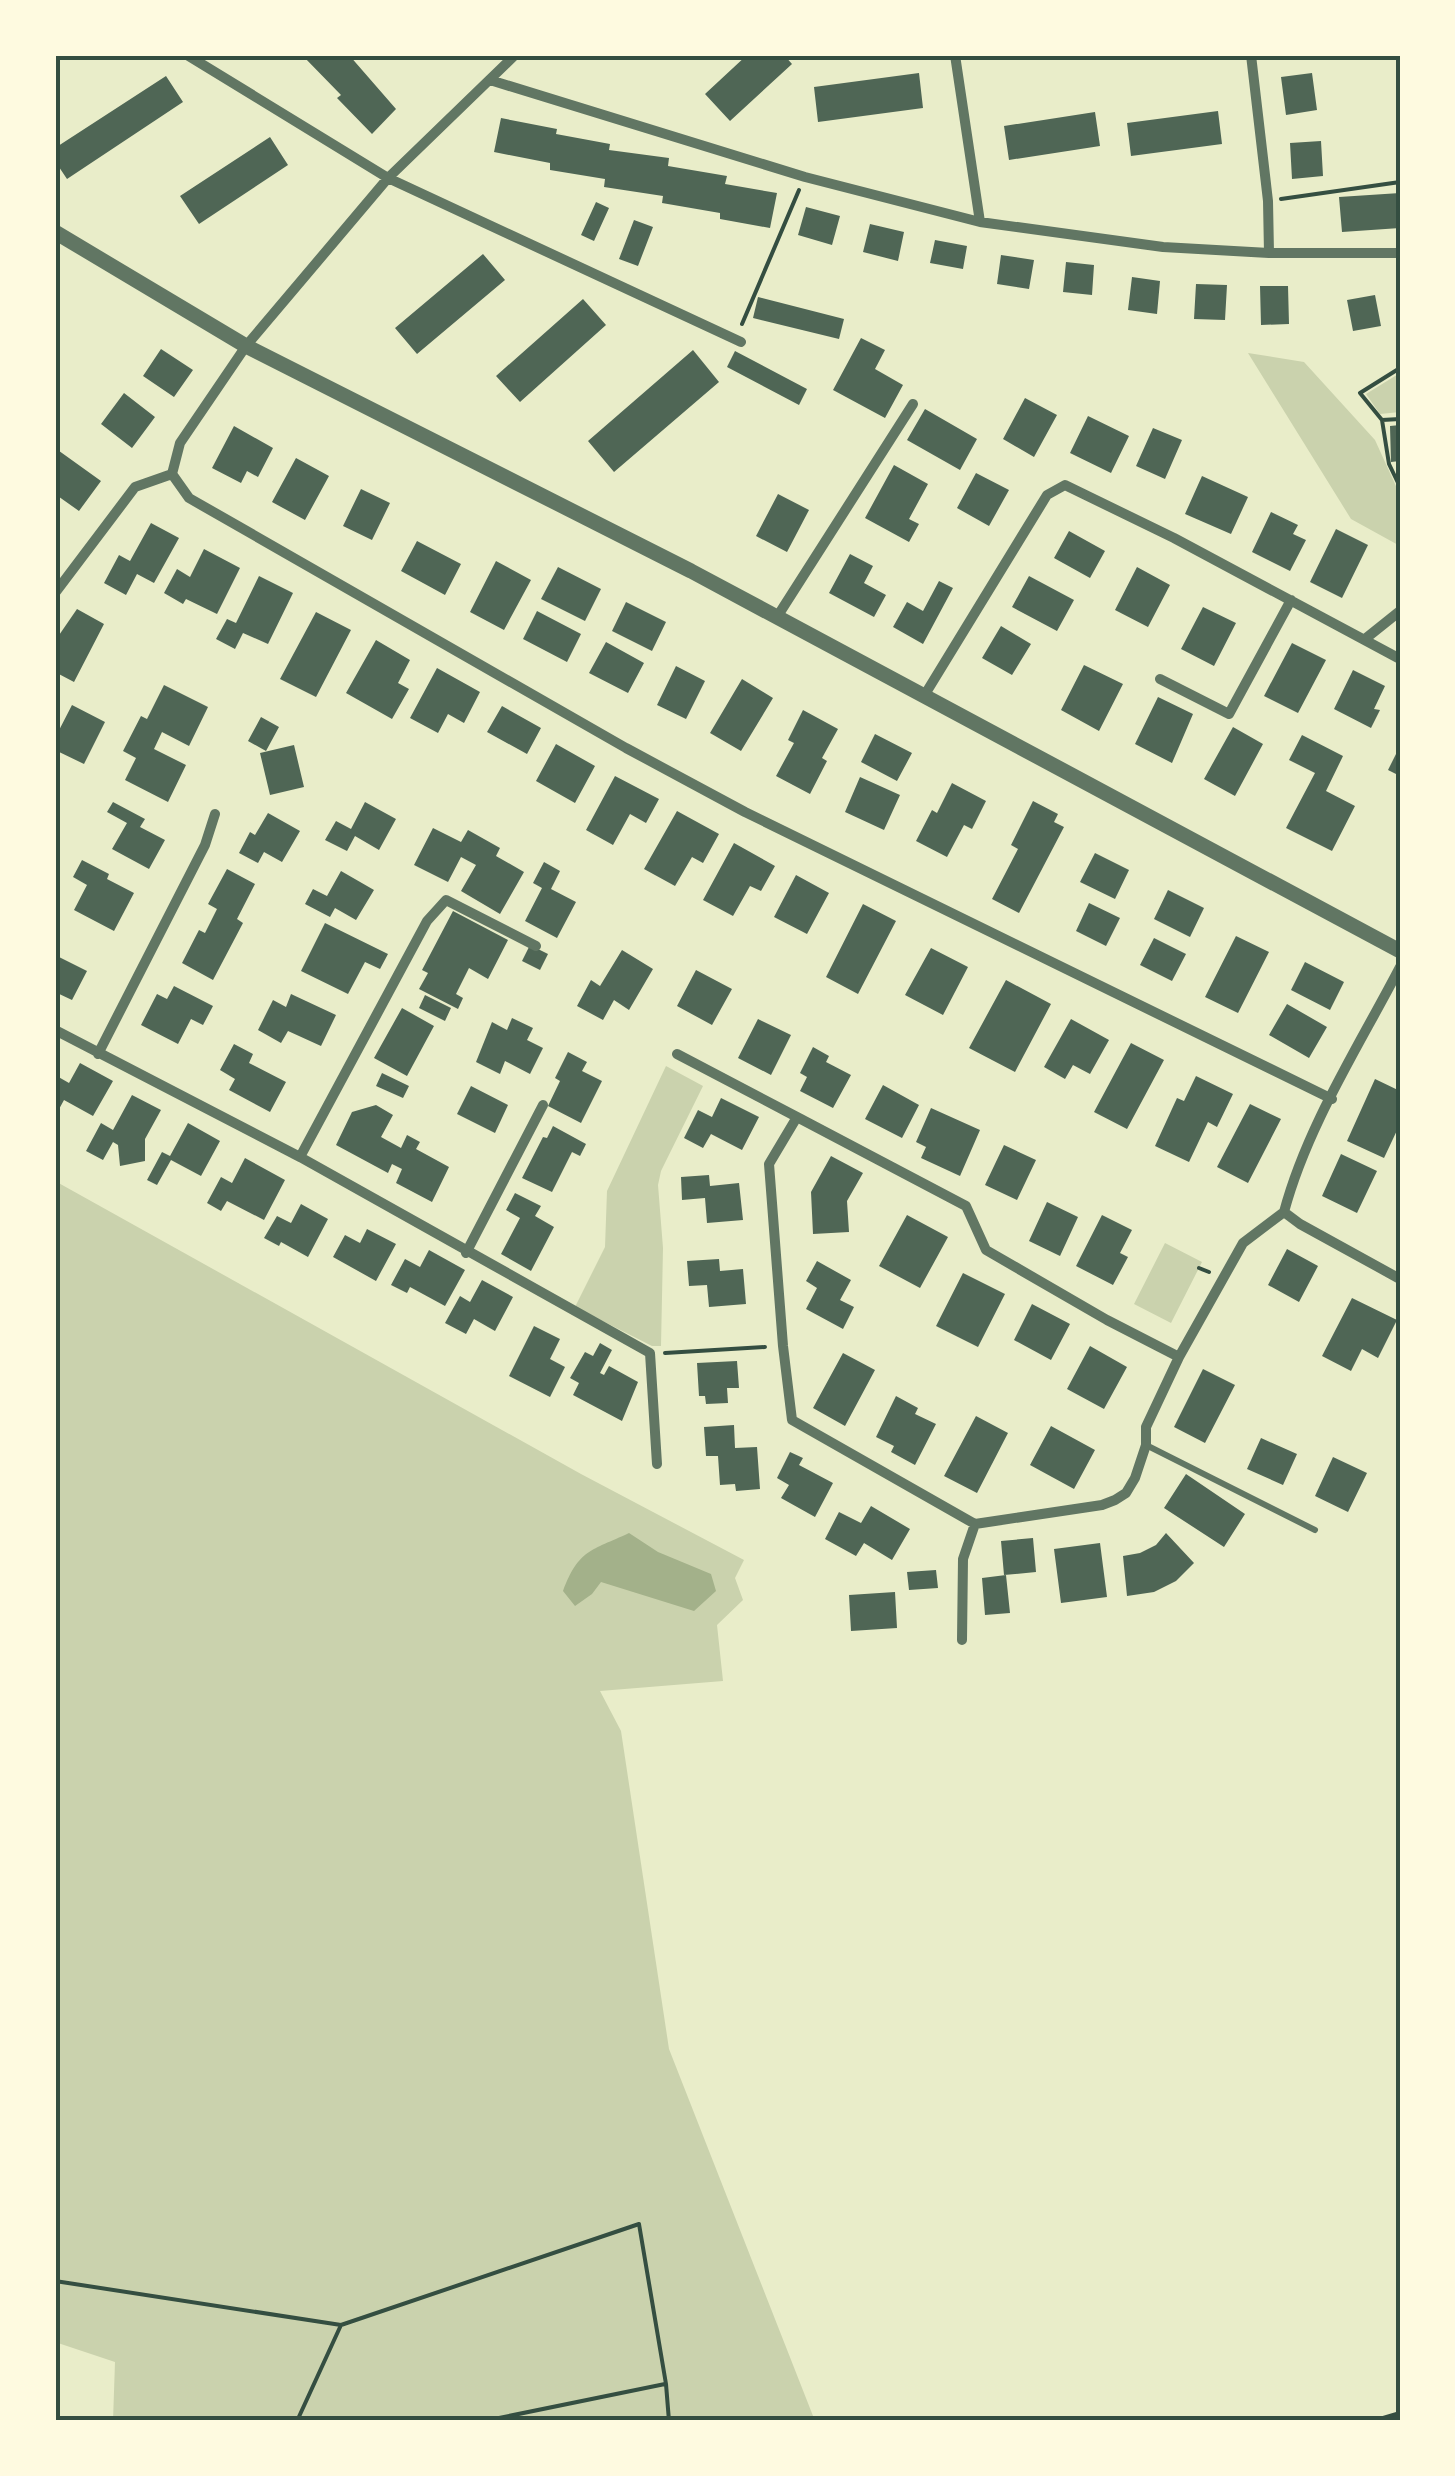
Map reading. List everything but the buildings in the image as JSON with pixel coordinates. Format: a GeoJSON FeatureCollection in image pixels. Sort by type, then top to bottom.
{"type":"FeatureCollection","features":[{"type":"Feature","properties":{"kind":"street"},"geometry":{"type":"LineString","coordinates":[[187,55],[388,178],[738,341]]}},
{"type":"Feature","properties":{"kind":"street"},"geometry":{"type":"LineString","coordinates":[[515,55],[388,178],[246,346],[180,443],[172,474],[189,498],[745,812],[1332,1099]]}},
{"type":"Feature","properties":{"kind":"street"},"geometry":{"type":"LineString","coordinates":[[955,55],[980,222]]}},
{"type":"Feature","properties":{"kind":"street"},"geometry":{"type":"LineString","coordinates":[[1250,55],[1268,201],[1269,253]]}},
{"type":"Feature","properties":{"kind":"street"},"geometry":{"type":"LineString","coordinates":[[490,80],[805,176],[980,222],[1163,247],[1269,253],[1400,252]]}},
{"type":"Feature","properties":{"kind":"street"},"geometry":{"type":"LineString","coordinates":[[55,232],[246,346],[777,617],[1400,951]]}},
{"type":"Feature","properties":{"kind":"street"},"geometry":{"type":"LineString","coordinates":[[777,617],[913,404]]}},
{"type":"Feature","properties":{"kind":"street"},"geometry":{"type":"LineString","coordinates":[[55,593],[135,487],[172,474]]}},
{"type":"Feature","properties":{"kind":"street"},"geometry":{"type":"LineString","coordinates":[[924,696],[1047,495],[1065,485],[1292,600],[1400,660]]}},
{"type":"Feature","properties":{"kind":"street"},"geometry":{"type":"LineString","coordinates":[[1160,679],[1229,714],[1292,600]]}},
{"type":"Feature","properties":{"kind":"street"},"geometry":{"type":"LineString","coordinates":[[1364,639],[1400,611]]}},
{"type":"Feature","properties":{"kind":"street"},"geometry":{"type":"LineString","coordinates":[[98,1054],[205,845],[215,814]]}},
{"type":"Feature","properties":{"kind":"street"},"geometry":{"type":"LineString","coordinates":[[300,1157],[427,921],[446,900],[536,946]]}},
{"type":"Feature","properties":{"kind":"street"},"geometry":{"type":"LineString","coordinates":[[797,1117],[769,1164],[782,1346],[792,1420],[975,1524],[1102,1505],[1126,1493],[1136,1478],[1146,1445],[1146,1427],[1179,1357],[1243,1243],[1284,1212],[1292,1182],[1400,968]]}},
{"type":"Feature","properties":{"kind":"street"},"geometry":{"type":"LineString","coordinates":[[55,1030],[300,1157],[650,1353],[657,1464]]}},
{"type":"Feature","properties":{"kind":"street"},"geometry":{"type":"LineString","coordinates":[[677,1054],[966,1206],[986,1250],[1179,1357]]}},
{"type":"Feature","properties":{"kind":"street"},"geometry":{"type":"LineString","coordinates":[[466,1253],[543,1105]]}},
{"type":"Feature","properties":{"kind":"street"},"geometry":{"type":"LineString","coordinates":[[1284,1212],[1400,1279]]}},
{"type":"Feature","properties":{"kind":"street"},"geometry":{"type":"LineString","coordinates":[[962,1640],[963,1559],[975,1524]]}},
{"type":"Feature","properties":{"kind":"lane"},"geometry":{"type":"LineString","coordinates":[[1146,1445],[1315,1530]]}},
{"type":"Feature","properties":{"kind":"path"},"geometry":{"type":"LineString","coordinates":[[738,341],[805,176]]}},
{"type":"Feature","properties":{"kind":"path"},"geometry":{"type":"LineString","coordinates":[[1268,201],[1400,182]]}},
{"type":"Feature","properties":{"kind":"path"},"geometry":{"type":"LineString","coordinates":[[1400,368],[1360,393],[1382,420],[1389,464],[1400,486]]}},
{"type":"Feature","properties":{"kind":"path"},"geometry":{"type":"LineString","coordinates":[[1382,420],[1400,419]]}},
{"type":"Feature","properties":{"kind":"path"},"geometry":{"type":"LineString","coordinates":[[650,1353],[782,1346]]}},
{"type":"Feature","properties":{"kind":"path"},"geometry":{"type":"LineString","coordinates":[[55,2281],[341,2324],[639,2224],[669,2421]]}},
{"type":"Feature","properties":{"kind":"path"},"geometry":{"type":"LineString","coordinates":[[297,2421],[341,2324]]}},
{"type":"Feature","properties":{"kind":"path"},"geometry":{"type":"LineString","coordinates":[[484,2421],[666,2384]]}},
{"type":"Feature","properties":{"kind":"path"},"geometry":{"type":"LineString","coordinates":[[1374,2421],[1400,2413]]}},
{"type":"Feature","properties":{"kind":"shaded area"},"geometry":{"type":"Polygon","coordinates":[[[1248,353],[1304,362],[1375,440],[1400,495],[1400,546],[1351,519],[1248,353]]]}},
{"type":"Feature","properties":{"kind":"shaded area"},"geometry":{"type":"Polygon","coordinates":[[[1400,373],[1400,412],[1380,414],[1366,394],[1400,373]]]}},
{"type":"Feature","properties":{"kind":"shaded area"},"geometry":{"type":"Polygon","coordinates":[[[666,1066],[703,1086],[661,1171],[658,1185],[663,1248],[661,1346],[652,1346],[575,1307],[605,1247],[607,1191],[666,1066]]]}},
{"type":"Feature","properties":{"kind":"shaded area"},"geometry":{"type":"Polygon","coordinates":[[[55,1181],[581,1474],[744,1560],[735,1578],[743,1600],[717,1625],[723,1681],[600,1691],[621,1731],[669,2049],[815,2421],[113,2421],[115,2362],[55,2342],[55,1181]]]}},
{"type":"Feature","properties":{"kind":"shaded area"},"geometry":{"type":"Polygon","coordinates":[[[1165,1243],[1202,1262],[1171,1323],[1134,1304],[1165,1243]]]}},
{"type":"Feature","properties":{"kind":"shaded area"},"geometry":{"type":"Polygon","coordinates":[[[629,1533],[658,1552],[711,1574],[716,1591],[694,1611],[601,1582],[575,1606],[563,1591],[575,1567],[588,1553],[629,1533]]]}}]}
